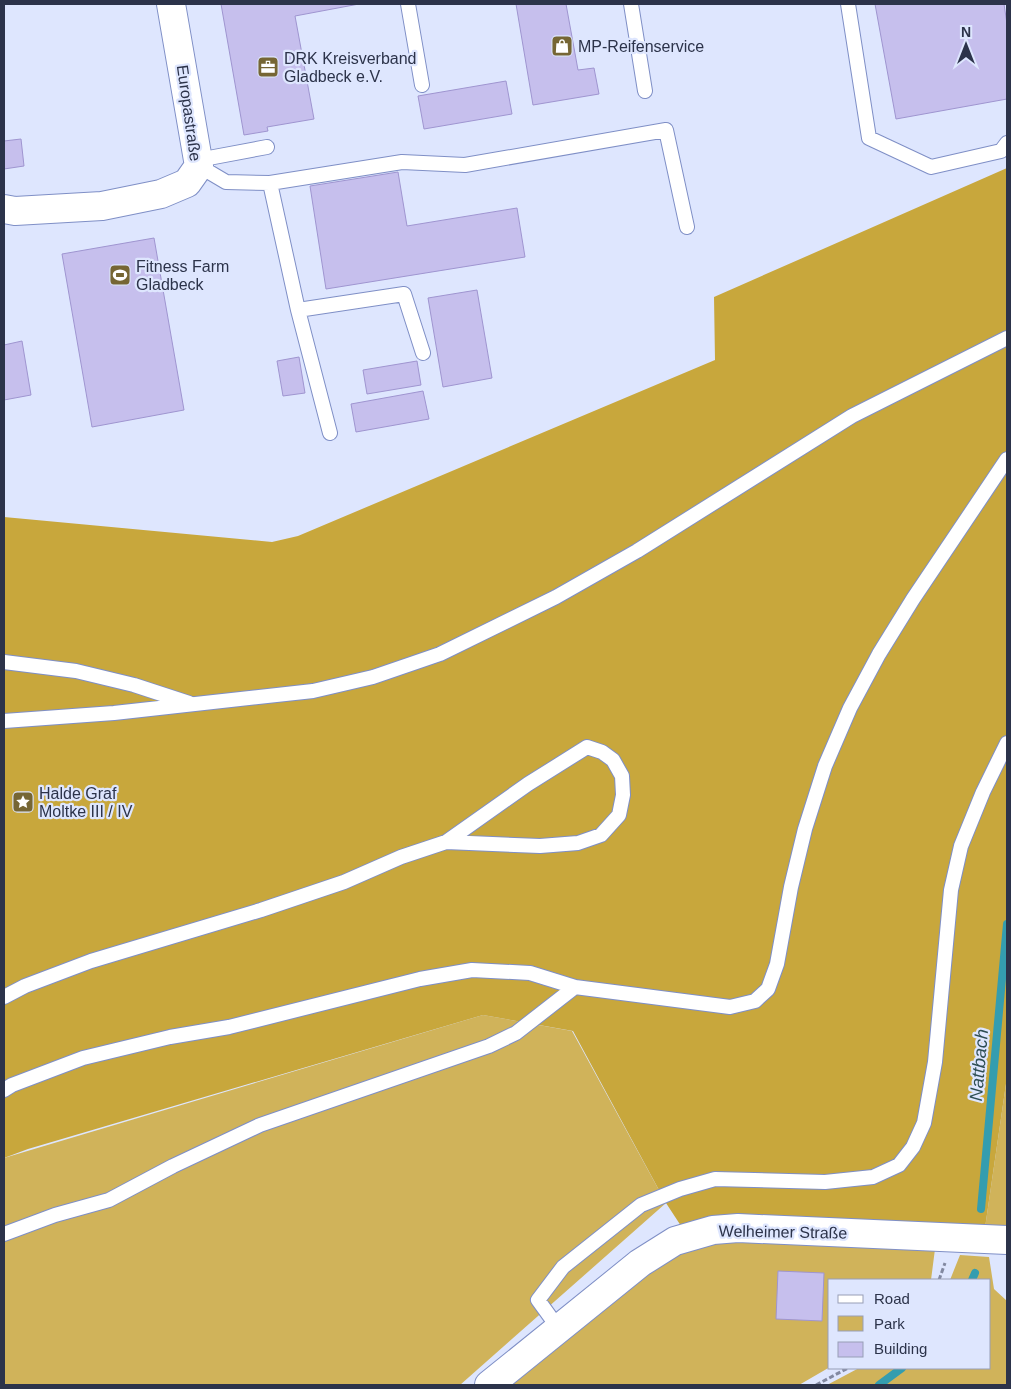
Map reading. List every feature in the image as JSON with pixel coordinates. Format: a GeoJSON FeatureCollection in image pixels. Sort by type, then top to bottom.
{"type":"FeatureCollection","features":[{"type":"Feature","properties":{"kind":"street","name":"Europastraße"},"geometry":{"type":"LineString","coordinates":[[4,210],[102,206],[161,194],[187,183],[199,163],[171,4]]}},
{"type":"Feature","properties":{"kind":"street","name":"Welheimer Straße"},"geometry":{"type":"LineString","coordinates":[[489,1385],[640,1263],[675,1241],[713,1230],[738,1228],[1001,1240]]}},
{"type":"Feature","properties":{"kind":"lane"},"geometry":{"type":"LineString","coordinates":[[408,4],[422,85]]}},
{"type":"Feature","properties":{"kind":"lane"},"geometry":{"type":"LineString","coordinates":[[631,4],[645,91]]}},
{"type":"Feature","properties":{"kind":"lane"},"geometry":{"type":"LineString","coordinates":[[848,4],[869,138],[931,167],[1001,151],[1007,143]]}},
{"type":"Feature","properties":{"kind":"lane"},"geometry":{"type":"LineString","coordinates":[[199,163],[226,182],[270,183],[402,162],[465,165],[666,130],[687,226]]}},
{"type":"Feature","properties":{"kind":"lane"},"geometry":{"type":"LineString","coordinates":[[199,163],[267,148]]}},
{"type":"Feature","properties":{"kind":"lane"},"geometry":{"type":"LineString","coordinates":[[270,183],[298,310],[330,433]]}},
{"type":"Feature","properties":{"kind":"lane"},"geometry":{"type":"LineString","coordinates":[[298,310],[404,294],[423,353]]}},
{"type":"Feature","properties":{"kind":"lane"},"geometry":{"type":"LineString","coordinates":[[4,721],[114,713],[312,691],[373,677],[440,654],[556,597],[637,551],[852,416],[1007,338]]}},
{"type":"Feature","properties":{"kind":"lane"},"geometry":{"type":"LineString","coordinates":[[4,1090],[12,1085],[83,1058],[170,1037],[229,1027],[354,995],[472,970],[530,973],[575,987],[730,1007],[754,1001],[768,990],[777,964],[791,888],[805,829],[825,766],[850,708],[879,654],[913,599],[1007,460]]}},
{"type":"Feature","properties":{"kind":"lane"},"geometry":{"type":"LineString","coordinates":[[4,662],[76,671],[134,685],[195,704]]}},
{"type":"Feature","properties":{"kind":"lane"},"geometry":{"type":"LineString","coordinates":[[559,1329],[538,1300],[563,1267],[641,1205],[680,1189],[715,1179],[825,1182],[873,1177],[899,1165],[913,1147],[924,1123],[935,1062],[951,890],[961,846],[983,792],[1007,743]]}},
{"type":"Feature","properties":{"kind":"lane"},"geometry":{"type":"LineString","coordinates":[[4,997],[25,986],[91,961],[270,907],[344,882],[400,857],[446,842],[528,784],[587,747],[602,752],[614,760],[622,776],[623,795],[619,815],[601,835],[578,844],[540,846],[446,842]]}},
{"type":"Feature","properties":{"kind":"lane"},"geometry":{"type":"LineString","coordinates":[[4,1234],[55,1215],[109,1200],[172,1166],[260,1125],[489,1046],[516,1033],[575,987]]}},
{"type":"Feature","properties":{"kind":"path"},"geometry":{"type":"LineString","coordinates":[[816,1385],[846,1369]]}},
{"type":"Feature","properties":{"kind":"green space"},"geometry":{"type":"Polygon","coordinates":[[[483,1015],[572,1031],[666,1203],[460,1385],[4,1385],[4,1158],[483,1015]]]}},
{"type":"Feature","properties":{"kind":"green space"},"geometry":{"type":"Polygon","coordinates":[[[1007,1077],[1007,1227],[985,1228],[1007,1077]]]}},
{"type":"Feature","properties":{"kind":"green space"},"geometry":{"type":"Polygon","coordinates":[[[731,1239],[935,1249],[931,1279],[828,1279],[828,1368],[799,1385],[511,1385],[637,1278],[674,1254],[731,1239]]]}},
{"type":"Feature","properties":{"kind":"green space"},"geometry":{"type":"Polygon","coordinates":[[[960,1255],[989,1257],[994,1289],[1007,1301],[1007,1385],[827,1385],[857,1369],[991,1369],[991,1279],[950,1279],[960,1255]]]}},
{"type":"Feature","properties":{"kind":"shaded area"},"geometry":{"type":"Polygon","coordinates":[[[1007,168],[1007,1077],[985,1228],[856,1219],[738,1218],[683,1229],[666,1203],[573,1031],[483,1015],[28,1149],[4,1158],[4,517],[272,542],[298,536],[715,360],[714,297],[1007,168]]]}},
{"type":"Feature","properties":{"kind":"building","name":"DRK Kreisverband Gladbeck e.V."},"geometry":{"type":"Polygon","coordinates":[[[221,4],[359,4],[295,16],[314,119],[267,127],[268,131],[244,135],[221,4]]]}},
{"type":"Feature","properties":{"kind":"building"},"geometry":{"type":"Polygon","coordinates":[[[516,4],[566,4],[578,70],[594,68],[599,94],[533,105],[516,4]]]}},
{"type":"Feature","properties":{"kind":"building"},"geometry":{"type":"Polygon","coordinates":[[[875,4],[1004,4],[1007,24],[1007,99],[896,119],[875,4]]]}},
{"type":"Feature","properties":{"kind":"building"},"geometry":{"type":"Polygon","coordinates":[[[506,81],[512,114],[424,129],[418,96],[506,81]]]}},
{"type":"Feature","properties":{"kind":"building"},"geometry":{"type":"Polygon","coordinates":[[[21,139],[24,166],[4,169],[4,141],[21,139]]]}},
{"type":"Feature","properties":{"kind":"building"},"geometry":{"type":"Polygon","coordinates":[[[398,172],[407,226],[517,208],[525,257],[326,289],[310,186],[398,172]]]}},
{"type":"Feature","properties":{"kind":"building"},"geometry":{"type":"Polygon","coordinates":[[[154,238],[184,410],[92,427],[62,254],[154,238]]]}},
{"type":"Feature","properties":{"kind":"building"},"geometry":{"type":"Polygon","coordinates":[[[477,290],[492,378],[443,387],[428,298],[477,290]]]}},
{"type":"Feature","properties":{"kind":"building"},"geometry":{"type":"Polygon","coordinates":[[[22,341],[31,395],[4,400],[4,345],[22,341]]]}},
{"type":"Feature","properties":{"kind":"building"},"geometry":{"type":"Polygon","coordinates":[[[299,357],[305,393],[283,396],[277,361],[299,357]]]}},
{"type":"Feature","properties":{"kind":"building"},"geometry":{"type":"Polygon","coordinates":[[[417,361],[421,385],[367,394],[363,370],[417,361]]]}},
{"type":"Feature","properties":{"kind":"building"},"geometry":{"type":"Polygon","coordinates":[[[423,391],[429,419],[356,432],[351,404],[423,391]]]}},
{"type":"Feature","properties":{"kind":"building"},"geometry":{"type":"Polygon","coordinates":[[[778,1271],[824,1273],[822,1321],[776,1319],[778,1271]]]}},
{"type":"Feature","properties":{"kind":"waterway","name":"Nattbach"},"geometry":{"type":"LineString","coordinates":[[981,1209],[1007,924]]}},
{"type":"Feature","properties":{"kind":"waterway","name":"Nattbach"},"geometry":{"type":"LineString","coordinates":[[972,1279],[975,1273]]}},
{"type":"Feature","properties":{"kind":"waterway","name":"Nattbach"},"geometry":{"type":"LineString","coordinates":[[879,1385],[901,1369]]}},
{"type":"Feature","properties":{"kind":"place","name":"MP-Reifenservice"},"geometry":{"type":"Point","coordinates":[562,46]}},
{"type":"Feature","properties":{"kind":"place","name":"DRK Kreisverband Gladbeck e.V."},"geometry":{"type":"Point","coordinates":[268,67]}},
{"type":"Feature","properties":{"kind":"place","name":"Fitness Farm Gladbeck"},"geometry":{"type":"Point","coordinates":[120,275]}},
{"type":"Feature","properties":{"kind":"place","name":"Halde Graf Moltke III / IV"},"geometry":{"type":"Point","coordinates":[23,802]}}]}
